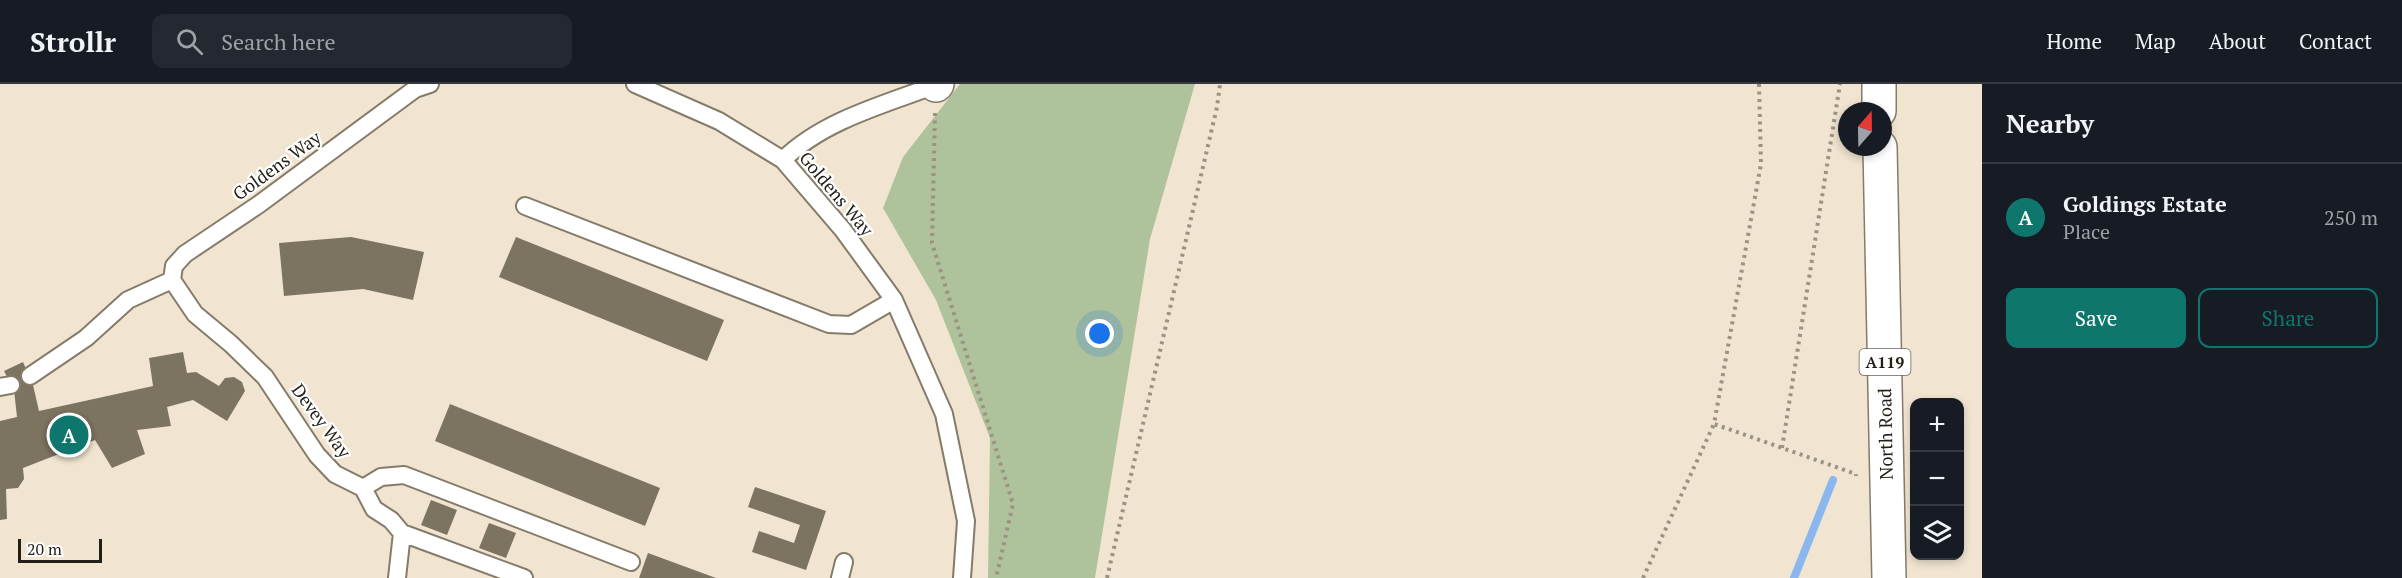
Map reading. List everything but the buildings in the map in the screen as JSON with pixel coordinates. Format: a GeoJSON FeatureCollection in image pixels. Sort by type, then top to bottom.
{"type":"FeatureCollection","features":[{"type":"Feature","properties":{"kind":"main road"},"geometry":{"type":"LineString","coordinates":[[1878,84],[1879,102]]}},
{"type":"Feature","properties":{"kind":"main road","name":"North Road"},"geometry":{"type":"LineString","coordinates":[[1880,156],[1889,578]]}},
{"type":"Feature","properties":{"kind":"lane","name":"Goldens Way"},"geometry":{"type":"LineString","coordinates":[[634,84],[719,121],[783,160],[843,230],[894,300],[944,414],[966,521],[962,578]]}},
{"type":"Feature","properties":{"kind":"lane"},"geometry":{"type":"LineString","coordinates":[[783,160],[797,146],[858,113],[936,85]]}},
{"type":"Feature","properties":{"kind":"lane","name":"Goldens Way"},"geometry":{"type":"LineString","coordinates":[[176,287],[174,266],[185,254],[258,205],[419,86]]}},
{"type":"Feature","properties":{"kind":"lane"},"geometry":{"type":"LineString","coordinates":[[525,206],[829,324],[851,325],[894,300]]}},
{"type":"Feature","properties":{"kind":"lane"},"geometry":{"type":"LineString","coordinates":[[30,376],[86,338],[128,300],[176,287]]}},
{"type":"Feature","properties":{"kind":"lane","name":"Devey Way"},"geometry":{"type":"LineString","coordinates":[[176,287],[195,314],[265,377],[317,455],[334,474],[363,488]]}},
{"type":"Feature","properties":{"kind":"lane"},"geometry":{"type":"LineString","coordinates":[[524,578],[402,533],[391,520],[374,509],[363,488],[381,477],[404,475],[631,562]]}},
{"type":"Feature","properties":{"kind":"lane"},"geometry":{"type":"LineString","coordinates":[[397,578],[402,533]]}},
{"type":"Feature","properties":{"kind":"path"},"geometry":{"type":"LineString","coordinates":[[1107,578],[1217,107],[1220,84]]}},
{"type":"Feature","properties":{"kind":"path"},"geometry":{"type":"LineString","coordinates":[[1643,578],[1714,424],[1761,164],[1759,84]]}},
{"type":"Feature","properties":{"kind":"path"},"geometry":{"type":"LineString","coordinates":[[1782,448],[1840,84]]}},
{"type":"Feature","properties":{"kind":"path"},"geometry":{"type":"LineString","coordinates":[[936,85],[932,243],[1013,504],[996,578]]}},
{"type":"Feature","properties":{"kind":"path"},"geometry":{"type":"LineString","coordinates":[[1714,424],[1856,474],[1857,486]]}},
{"type":"Feature","properties":{"kind":"green space"},"geometry":{"type":"Polygon","coordinates":[[[960,84],[1195,84],[1150,239],[1095,578],[988,578],[990,438],[936,300],[883,208],[903,157],[960,84]]]}},
{"type":"Feature","properties":{"kind":"waterway"},"geometry":{"type":"LineString","coordinates":[[1794,578],[1833,480]]}},
{"type":"Feature","properties":{"kind":"place","name":"Goldings Estate"},"geometry":{"type":"Point","coordinates":[69,435]}}]}
